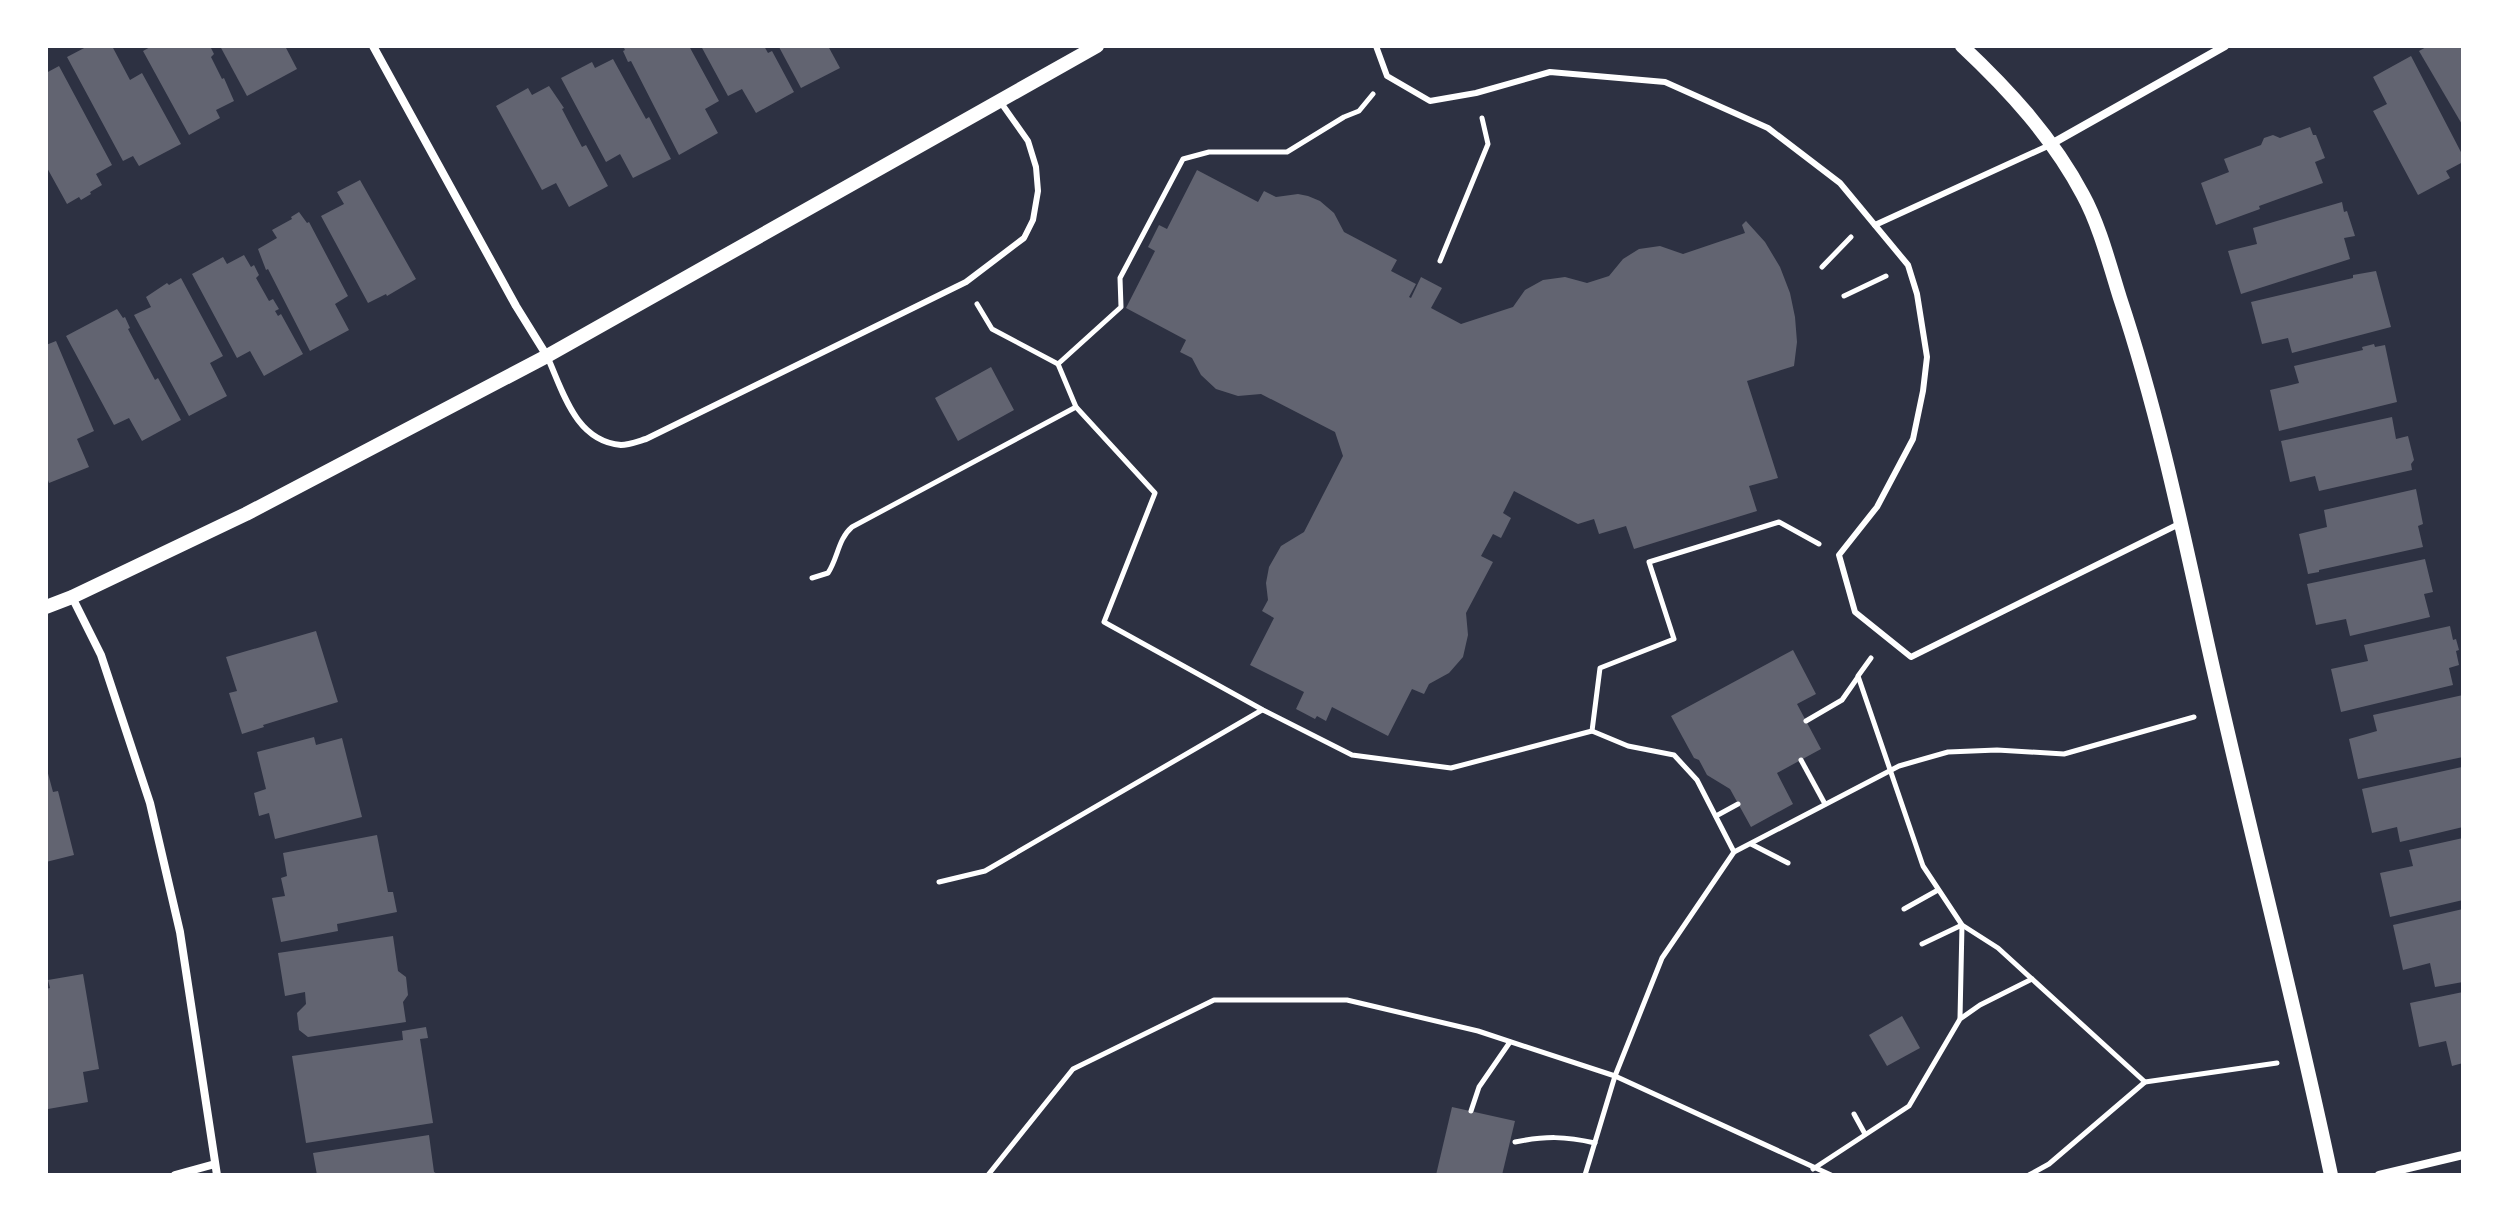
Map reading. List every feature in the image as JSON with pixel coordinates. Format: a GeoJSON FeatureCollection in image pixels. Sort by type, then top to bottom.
{"type":"FeatureCollection","features":[{"type":"Feature","properties":{"kind":"street"},"geometry":{"type":"LineString","coordinates":[[373,46],[512,299],[547,356]]}},
{"type":"Feature","properties":{"kind":"street"},"geometry":{"type":"LineString","coordinates":[[46,607],[246,514],[547,356],[1097,46]]}},
{"type":"Feature","properties":{"kind":"street"},"geometry":{"type":"LineString","coordinates":[[1962,46],[1994,76],[2053,143],[2085,197],[2134,338],[2181,523],[2222,709],[2307,1059],[2331,1175]]}},
{"type":"Feature","properties":{"kind":"street"},"geometry":{"type":"LineString","coordinates":[[2053,143],[2225,46]]}},
{"type":"Feature","properties":{"kind":"street"},"geometry":{"type":"LineString","coordinates":[[72,597],[101,655],[150,803],[180,932],[217,1175]]}},
{"type":"Feature","properties":{"kind":"street"},"geometry":{"type":"LineString","coordinates":[[2379,1175],[2463,1155]]}},
{"type":"Feature","properties":{"kind":"street"},"geometry":{"type":"LineString","coordinates":[[175,1175],[215,1164]]}},
{"type":"Feature","properties":{"kind":"lane"},"geometry":{"type":"LineString","coordinates":[[1376,46],[1387,76],[1430,101],[1476,93],[1550,72],[1665,82],[1768,128],[1840,183],[1908,265],[1917,294],[1927,357],[1913,439],[1877,507],[1839,555],[1855,612],[1911,657],[2181,523]]}},
{"type":"Feature","properties":{"kind":"lane"},"geometry":{"type":"LineString","coordinates":[[547,356],[579,423],[595,436],[622,445],[646,439],[966,282],[1024,238],[1033,220],[1038,191],[1036,167],[1028,141],[999,100]]}},
{"type":"Feature","properties":{"kind":"lane"},"geometry":{"type":"LineString","coordinates":[[1875,225],[2053,143]]}},
{"type":"Feature","properties":{"kind":"path"},"geometry":{"type":"LineString","coordinates":[[1058,364],[1121,307],[1120,278],[1183,159],[1209,152],[1287,152],[1359,111],[1387,76]]}},
{"type":"Feature","properties":{"kind":"path"},"geometry":{"type":"LineString","coordinates":[[1440,261],[1488,144],[1476,93]]}},
{"type":"Feature","properties":{"kind":"path"},"geometry":{"type":"LineString","coordinates":[[1822,267],[1869,218]]}},
{"type":"Feature","properties":{"kind":"path"},"geometry":{"type":"LineString","coordinates":[[1844,296],[1908,265]]}},
{"type":"Feature","properties":{"kind":"path"},"geometry":{"type":"LineString","coordinates":[[966,282],[992,329],[1058,364],[1076,407],[1155,493],[1104,622],[1263,710],[1352,755],[1451,768],[1592,731],[1628,746],[1674,755],[1697,780],[1734,852]]}},
{"type":"Feature","properties":{"kind":"path"},"geometry":{"type":"LineString","coordinates":[[812,578],[828,573],[845,533],[852,527],[1076,407]]}},
{"type":"Feature","properties":{"kind":"path"},"geometry":{"type":"LineString","coordinates":[[1592,731],[1600,668],[1674,639],[1649,562],[1779,522],[1839,555]]}},
{"type":"Feature","properties":{"kind":"path"},"geometry":{"type":"LineString","coordinates":[[1806,721],[1842,700],[1885,637]]}},
{"type":"Feature","properties":{"kind":"path"},"geometry":{"type":"LineString","coordinates":[[1858,676],[1923,866],[1962,925],[1998,948],[2145,1082]]}},
{"type":"Feature","properties":{"kind":"path"},"geometry":{"type":"LineString","coordinates":[[1585,1175],[1615,1076],[1662,958],[1734,852],[1890,769],[1948,752],[1997,750],[2064,754],[2222,709]]}},
{"type":"Feature","properties":{"kind":"path"},"geometry":{"type":"LineString","coordinates":[[939,882],[985,871],[1263,710]]}},
{"type":"Feature","properties":{"kind":"path"},"geometry":{"type":"LineString","coordinates":[[1801,760],[1825,804]]}},
{"type":"Feature","properties":{"kind":"path"},"geometry":{"type":"LineString","coordinates":[[1716,816],[1738,804]]}},
{"type":"Feature","properties":{"kind":"path"},"geometry":{"type":"LineString","coordinates":[[1750,843],[1788,863]]}},
{"type":"Feature","properties":{"kind":"path"},"geometry":{"type":"LineString","coordinates":[[1904,909],[1938,890]]}},
{"type":"Feature","properties":{"kind":"path"},"geometry":{"type":"LineString","coordinates":[[1922,944],[1962,925]]}},
{"type":"Feature","properties":{"kind":"path"},"geometry":{"type":"LineString","coordinates":[[1960,1019],[1962,925]]}},
{"type":"Feature","properties":{"kind":"path"},"geometry":{"type":"LineString","coordinates":[[1813,1169],[1909,1106],[1960,1019],[1980,1005],[2032,979]]}},
{"type":"Feature","properties":{"kind":"path"},"geometry":{"type":"LineString","coordinates":[[988,1175],[1073,1069],[1214,1000],[1347,1000],[1478,1031],[1615,1076],[1831,1175]]}},
{"type":"Feature","properties":{"kind":"path"},"geometry":{"type":"LineString","coordinates":[[1471,1111],[1479,1087],[1510,1042]]}},
{"type":"Feature","properties":{"kind":"path"},"geometry":{"type":"LineString","coordinates":[[2029,1175],[2049,1164],[2145,1082],[2307,1059]]}},
{"type":"Feature","properties":{"kind":"path"},"geometry":{"type":"LineString","coordinates":[[1854,1114],[1865,1135]]}},
{"type":"Feature","properties":{"kind":"path"},"geometry":{"type":"LineString","coordinates":[[1515,1142],[1541,1137],[1568,1137],[1595,1143]]}},
{"type":"Feature","properties":{"kind":"building"},"geometry":{"type":"Polygon","coordinates":[[[88,46],[112,46],[130,80],[142,73],[181,144],[139,166],[133,156],[123,161],[67,57],[88,46]]]}},
{"type":"Feature","properties":{"kind":"building"},"geometry":{"type":"Polygon","coordinates":[[[152,46],[210,46],[214,54],[211,57],[234,101],[216,110],[220,118],[189,135],[143,51],[152,46]]]}},
{"type":"Feature","properties":{"kind":"building"},"geometry":{"type":"Polygon","coordinates":[[[220,46],[285,46],[297,69],[247,96],[220,46]]]}},
{"type":"Feature","properties":{"kind":"building"},"geometry":{"type":"Polygon","coordinates":[[[623,46],[689,46],[719,101],[705,109],[718,133],[679,155],[631,61],[628,62],[623,46]]]}},
{"type":"Feature","properties":{"kind":"building"},"geometry":{"type":"Polygon","coordinates":[[[701,46],[764,46],[768,53],[772,51],[794,92],[756,113],[742,89],[728,96],[701,46]]]}},
{"type":"Feature","properties":{"kind":"building"},"geometry":{"type":"Polygon","coordinates":[[[828,46],[840,68],[801,88],[779,47],[828,46]]]}},
{"type":"Feature","properties":{"kind":"building"},"geometry":{"type":"Polygon","coordinates":[[[2428,46],[2463,46],[2463,126],[2419,51],[2428,46]]]}},
{"type":"Feature","properties":{"kind":"building"},"geometry":{"type":"Polygon","coordinates":[[[2411,56],[2463,156],[2463,162],[2446,171],[2450,178],[2418,195],[2373,111],[2387,104],[2373,77],[2411,56]]]}},
{"type":"Feature","properties":{"kind":"building"},"geometry":{"type":"Polygon","coordinates":[[[613,59],[671,159],[633,178],[620,154],[606,162],[561,78],[592,62],[595,68],[613,59]]]}},
{"type":"Feature","properties":{"kind":"building"},"geometry":{"type":"Polygon","coordinates":[[[59,66],[112,165],[96,174],[102,185],[81,200],[79,197],[67,204],[46,166],[46,73],[59,66]]]}},
{"type":"Feature","properties":{"kind":"building"},"geometry":{"type":"Polygon","coordinates":[[[549,86],[564,108],[582,147],[586,145],[608,186],[569,207],[556,183],[542,190],[496,106],[528,88],[532,95],[549,86]]]}},
{"type":"Feature","properties":{"kind":"building"},"geometry":{"type":"Polygon","coordinates":[[[2310,127],[2325,158],[2315,162],[2323,183],[2216,225],[2201,183],[2229,172],[2224,159],[2261,145],[2264,138],[2273,135],[2280,138],[2310,127]]]}},
{"type":"Feature","properties":{"kind":"building"},"geometry":{"type":"Polygon","coordinates":[[[1197,170],[1258,202],[1264,191],[1276,197],[1298,194],[1320,201],[1334,213],[1344,232],[1397,260],[1391,271],[1416,284],[1409,297],[1421,277],[1442,288],[1431,308],[1461,324],[1513,307],[1525,290],[1543,280],[1565,277],[1587,283],[1609,276],[1623,259],[1639,249],[1660,246],[1683,254],[1745,233],[1742,225],[1746,221],[1765,242],[1780,267],[1795,317],[1797,342],[1794,366],[1747,381],[1778,478],[1749,486],[1757,511],[1634,549],[1626,526],[1599,534],[1594,519],[1578,524],[1514,491],[1503,513],[1511,518],[1501,538],[1493,534],[1481,556],[1493,562],[1466,613],[1468,635],[1463,657],[1449,673],[1429,684],[1424,694],[1412,689],[1388,736],[1332,707],[1326,721],[1296,709],[1304,692],[1250,665],[1274,618],[1262,611],[1268,600],[1266,583],[1269,567],[1281,546],[1304,532],[1343,456],[1335,432],[1261,394],[1238,396],[1216,389],[1201,375],[1192,358],[1180,352],[1186,340],[1126,308],[1155,251],[1148,247],[1159,225],[1167,229],[1197,170]]]}},
{"type":"Feature","properties":{"kind":"building"},"geometry":{"type":"Polygon","coordinates":[[[360,180],[416,279],[368,303],[321,216],[344,204],[337,192],[360,180]]]}},
{"type":"Feature","properties":{"kind":"building"},"geometry":{"type":"Polygon","coordinates":[[[2342,202],[2355,236],[2344,238],[2350,259],[2241,294],[2228,251],[2257,244],[2253,228],[2342,202]]]}},
{"type":"Feature","properties":{"kind":"building"},"geometry":{"type":"Polygon","coordinates":[[[299,212],[309,222],[348,296],[335,304],[349,330],[310,351],[266,270],[258,249],[277,238],[272,230],[299,212]]]}},
{"type":"Feature","properties":{"kind":"building"},"geometry":{"type":"Polygon","coordinates":[[[244,255],[251,267],[254,265],[259,275],[256,278],[269,301],[273,299],[279,309],[275,311],[278,316],[281,314],[303,354],[264,376],[250,351],[237,358],[192,274],[223,257],[227,264],[244,255]]]}},
{"type":"Feature","properties":{"kind":"building"},"geometry":{"type":"Polygon","coordinates":[[[2376,271],[2391,327],[2292,353],[2288,338],[2262,344],[2251,302],[2376,271]]]}},
{"type":"Feature","properties":{"kind":"building"},"geometry":{"type":"Polygon","coordinates":[[[181,278],[223,356],[210,363],[227,396],[189,416],[134,315],[151,307],[146,297],[181,278]]]}},
{"type":"Feature","properties":{"kind":"building"},"geometry":{"type":"Polygon","coordinates":[[[117,309],[125,317],[128,329],[155,380],[158,378],[181,420],[142,441],[129,418],[114,425],[66,336],[117,309]]]}},
{"type":"Feature","properties":{"kind":"building"},"geometry":{"type":"Polygon","coordinates":[[[56,341],[94,431],[77,439],[89,467],[49,483],[46,474],[46,345],[56,341]]]}},
{"type":"Feature","properties":{"kind":"building"},"geometry":{"type":"Polygon","coordinates":[[[2374,344],[2375,347],[2385,345],[2397,402],[2279,431],[2270,390],[2299,383],[2294,366],[2363,350],[2362,347],[2374,344]]]}},
{"type":"Feature","properties":{"kind":"building"},"geometry":{"type":"Polygon","coordinates":[[[991,367],[1014,410],[958,441],[935,398],[991,367]]]}},
{"type":"Feature","properties":{"kind":"building"},"geometry":{"type":"Polygon","coordinates":[[[2392,417],[2396,439],[2408,436],[2414,460],[2412,470],[2319,491],[2315,476],[2290,482],[2281,441],[2392,417]]]}},
{"type":"Feature","properties":{"kind":"building"},"geometry":{"type":"Polygon","coordinates":[[[2416,489],[2423,524],[2418,526],[2423,547],[2308,574],[2299,534],[2327,527],[2324,510],[2416,489]]]}},
{"type":"Feature","properties":{"kind":"building"},"geometry":{"type":"Polygon","coordinates":[[[2425,559],[2433,592],[2424,594],[2430,617],[2350,636],[2346,619],[2316,625],[2307,584],[2425,559]]]}},
{"type":"Feature","properties":{"kind":"building"},"geometry":{"type":"Polygon","coordinates":[[[2450,626],[2459,650],[2456,651],[2459,665],[2449,668],[2453,685],[2341,712],[2331,669],[2368,661],[2364,645],[2450,626]]]}},
{"type":"Feature","properties":{"kind":"building"},"geometry":{"type":"Polygon","coordinates":[[[316,631],[338,702],[242,734],[229,693],[237,691],[226,657],[316,631]]]}},
{"type":"Feature","properties":{"kind":"building"},"geometry":{"type":"Polygon","coordinates":[[[1793,650],[1816,694],[1797,704],[1821,749],[1777,773],[1793,804],[1751,827],[1730,789],[1707,775],[1699,760],[1694,758],[1671,716],[1793,650]]]}},
{"type":"Feature","properties":{"kind":"building"},"geometry":{"type":"Polygon","coordinates":[[[2463,695],[2463,757],[2358,779],[2349,739],[2377,731],[2373,715],[2463,695]]]}},
{"type":"Feature","properties":{"kind":"building"},"geometry":{"type":"Polygon","coordinates":[[[314,737],[316,745],[342,738],[362,817],[275,839],[269,813],[259,816],[254,793],[266,789],[257,752],[314,737]]]}},
{"type":"Feature","properties":{"kind":"building"},"geometry":{"type":"Polygon","coordinates":[[[46,766],[53,792],[58,791],[74,855],[46,862],[46,766]]]}},
{"type":"Feature","properties":{"kind":"building"},"geometry":{"type":"Polygon","coordinates":[[[2462,767],[2463,827],[2400,842],[2397,827],[2372,833],[2362,789],[2462,767]]]}},
{"type":"Feature","properties":{"kind":"building"},"geometry":{"type":"Polygon","coordinates":[[[377,835],[388,892],[393,892],[397,912],[337,924],[338,931],[281,942],[272,898],[285,896],[281,878],[287,876],[283,853],[377,835]]]}},
{"type":"Feature","properties":{"kind":"building"},"geometry":{"type":"Polygon","coordinates":[[[2463,838],[2463,900],[2390,917],[2380,873],[2413,866],[2409,850],[2463,838]]]}},
{"type":"Feature","properties":{"kind":"building"},"geometry":{"type":"Polygon","coordinates":[[[2463,909],[2463,982],[2435,987],[2430,963],[2403,970],[2393,925],[2463,909]]]}},
{"type":"Feature","properties":{"kind":"building"},"geometry":{"type":"Polygon","coordinates":[[[393,936],[398,971],[406,977],[408,995],[403,1002],[406,1022],[308,1037],[299,1030],[297,1013],[306,1004],[305,992],[285,996],[278,953],[393,936]]]}},
{"type":"Feature","properties":{"kind":"building"},"geometry":{"type":"Polygon","coordinates":[[[83,974],[99,1069],[83,1072],[88,1102],[48,1109],[48,980],[83,974]]]}},
{"type":"Feature","properties":{"kind":"building"},"geometry":{"type":"Polygon","coordinates":[[[2463,992],[2463,1063],[2452,1066],[2446,1041],[2419,1047],[2410,1003],[2463,992]]]}},
{"type":"Feature","properties":{"kind":"building"},"geometry":{"type":"Polygon","coordinates":[[[1902,1016],[1920,1048],[1887,1066],[1869,1035],[1902,1016]]]}},
{"type":"Feature","properties":{"kind":"building"},"geometry":{"type":"Polygon","coordinates":[[[426,1027],[428,1038],[420,1039],[433,1123],[306,1143],[292,1056],[403,1040],[402,1031],[426,1027]]]}},
{"type":"Feature","properties":{"kind":"building"},"geometry":{"type":"Polygon","coordinates":[[[1452,1107],[1515,1121],[1502,1175],[1436,1175],[1452,1107]]]}},
{"type":"Feature","properties":{"kind":"building"},"geometry":{"type":"Polygon","coordinates":[[[429,1135],[434,1172],[439,1175],[317,1175],[313,1153],[429,1135]]]}}]}
